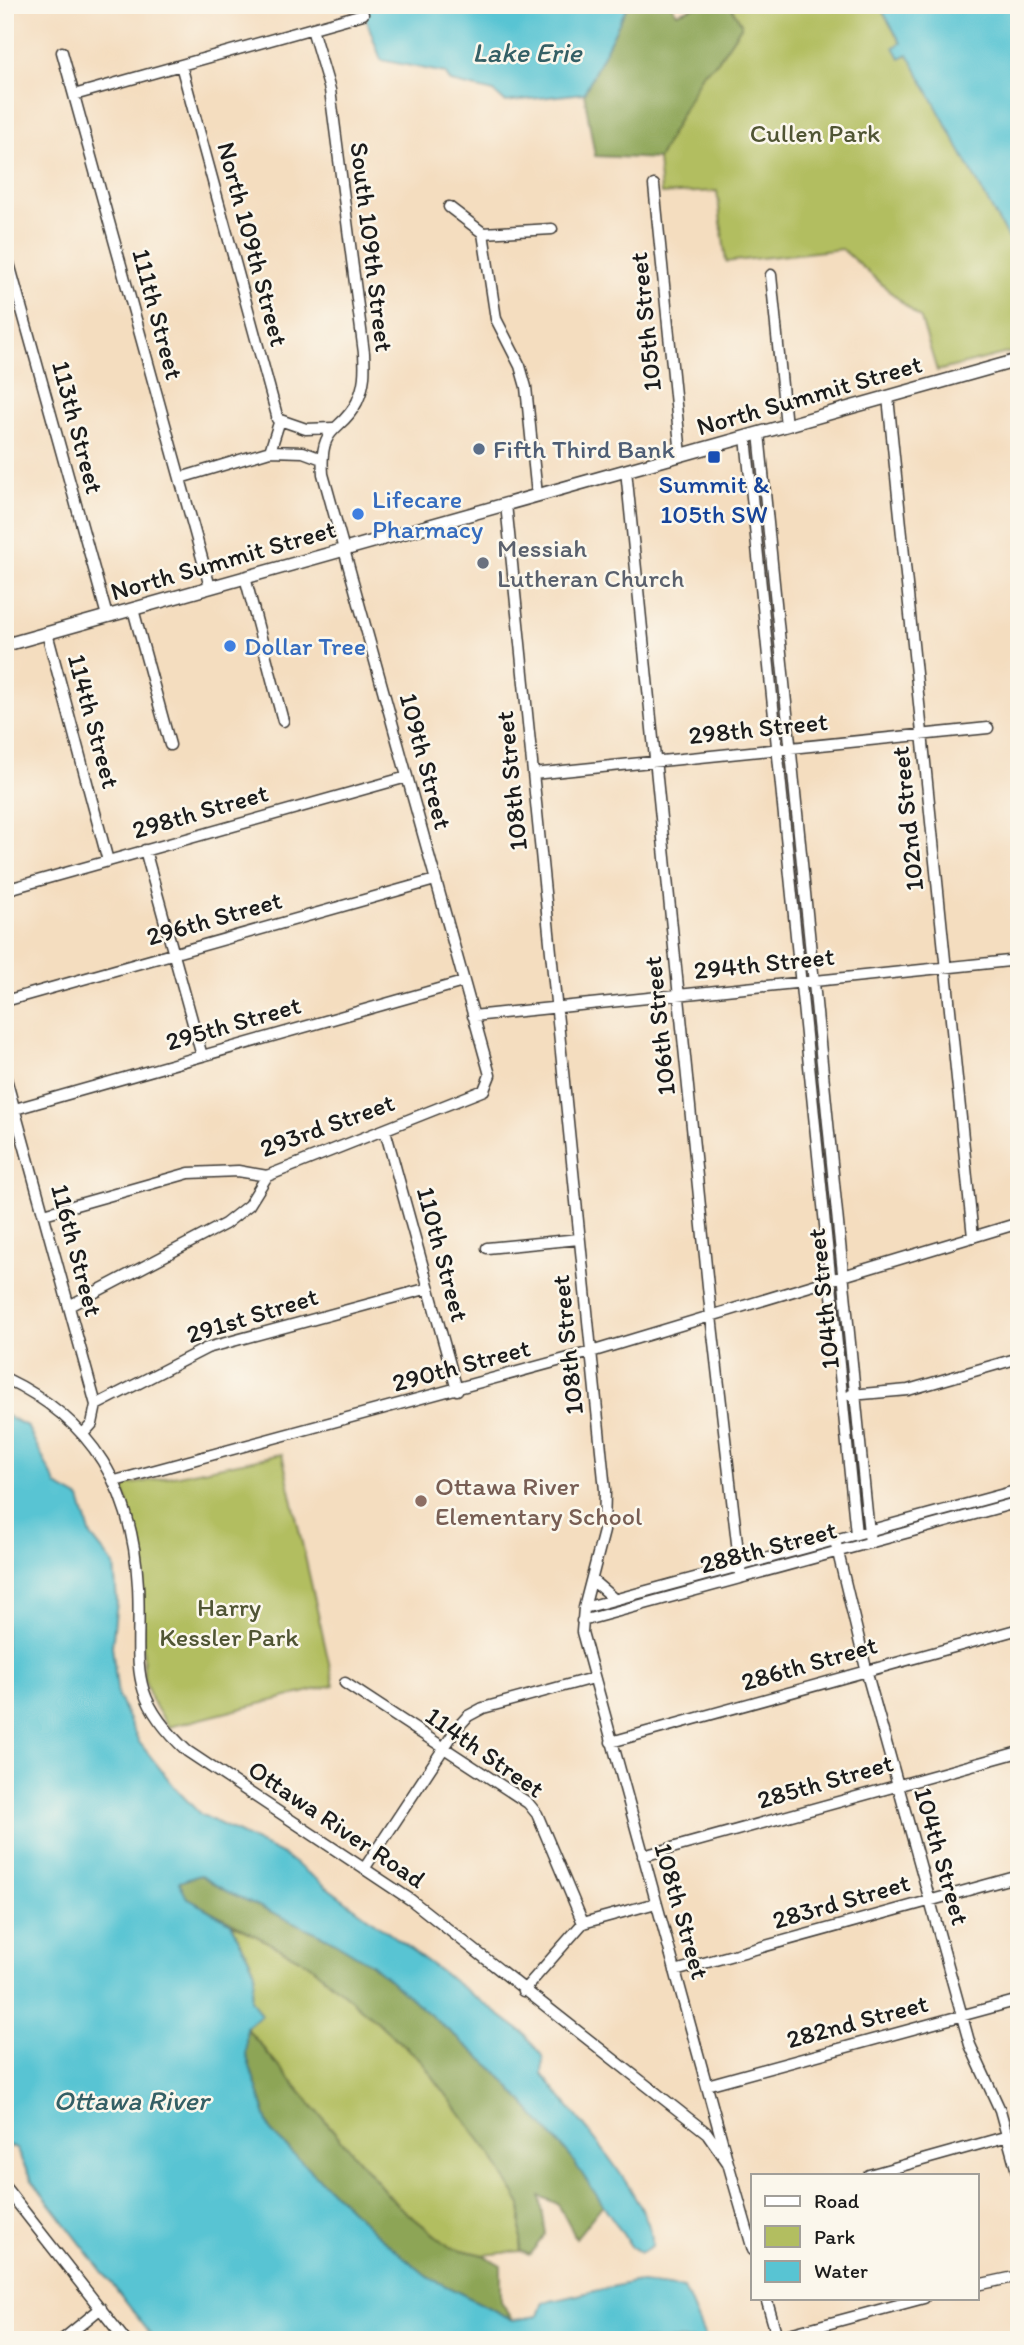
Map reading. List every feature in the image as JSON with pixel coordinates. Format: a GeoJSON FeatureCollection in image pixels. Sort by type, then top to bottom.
{"type":"FeatureCollection","features":[{"type":"Feature","properties":{"kind":"main road","name":"North Summit Street"},"geometry":{"type":"LineString","coordinates":[[6,640],[47,633],[134,609],[1019,360]]}},
{"type":"Feature","properties":{"kind":"street"},"geometry":{"type":"LineString","coordinates":[[74,94],[363,14]]}},
{"type":"Feature","properties":{"kind":"street","name":"South 109th Street"},"geometry":{"type":"LineString","coordinates":[[312,29],[330,90],[364,353],[365,383],[356,405],[328,432],[322,459]]}},
{"type":"Feature","properties":{"kind":"street","name":"111th Street"},"geometry":{"type":"LineString","coordinates":[[62,52],[210,587]]}},
{"type":"Feature","properties":{"kind":"street","name":"North 109th Street"},"geometry":{"type":"LineString","coordinates":[[181,65],[278,418],[277,435],[270,451]]}},
{"type":"Feature","properties":{"kind":"street","name":"105th Street"},"geometry":{"type":"LineString","coordinates":[[654,185],[681,455]]}},
{"type":"Feature","properties":{"kind":"street"},"geometry":{"type":"LineString","coordinates":[[449,207],[484,233],[552,229]]}},
{"type":"Feature","properties":{"kind":"street"},"geometry":{"type":"LineString","coordinates":[[484,233],[496,319],[520,366],[526,387],[537,495]]}},
{"type":"Feature","properties":{"kind":"street","name":"113th Street"},"geometry":{"type":"LineString","coordinates":[[5,249],[107,616]]}},
{"type":"Feature","properties":{"kind":"street"},"geometry":{"type":"LineString","coordinates":[[771,275],[786,426]]}},
{"type":"Feature","properties":{"kind":"street","name":"102nd Street"},"geometry":{"type":"LineString","coordinates":[[888,397],[973,1237]]}},
{"type":"Feature","properties":{"kind":"street"},"geometry":{"type":"LineString","coordinates":[[278,418],[306,429],[332,428]]}},
{"type":"Feature","properties":{"kind":"street","name":"104th Street"},"geometry":{"type":"LineString","coordinates":[[753,435],[775,592],[870,1543]]}},
{"type":"Feature","properties":{"kind":"street","name":"104th Street"},"geometry":{"type":"LineString","coordinates":[[753,435],[762,594],[856,1534]]}},
{"type":"Feature","properties":{"kind":"street"},"geometry":{"type":"LineString","coordinates":[[180,478],[270,451],[303,452],[322,459]]}},
{"type":"Feature","properties":{"kind":"street","name":"109th Street"},"geometry":{"type":"LineString","coordinates":[[322,459],[323,474],[490,1075]]}},
{"type":"Feature","properties":{"kind":"street","name":"106th Street"},"geometry":{"type":"LineString","coordinates":[[626,470],[711,1316],[741,1578]]}},
{"type":"Feature","properties":{"kind":"street","name":"108th Street"},"geometry":{"type":"LineString","coordinates":[[506,504],[591,1352],[605,1517],[582,1621],[593,1678],[713,2109],[707,2128]]}},
{"type":"Feature","properties":{"kind":"street"},"geometry":{"type":"LineString","coordinates":[[245,577],[283,721]]}},
{"type":"Feature","properties":{"kind":"street"},"geometry":{"type":"LineString","coordinates":[[762,594],[775,592]]}},
{"type":"Feature","properties":{"kind":"street"},"geometry":{"type":"LineString","coordinates":[[134,609],[170,745]]}},
{"type":"Feature","properties":{"kind":"street","name":"114th Street"},"geometry":{"type":"LineString","coordinates":[[47,633],[108,861]]}},
{"type":"Feature","properties":{"kind":"street","name":"298th Street"},"geometry":{"type":"LineString","coordinates":[[533,774],[988,728]]}},
{"type":"Feature","properties":{"kind":"street","name":"298th Street"},"geometry":{"type":"LineString","coordinates":[[5,890],[407,777]]}},
{"type":"Feature","properties":{"kind":"street"},"geometry":{"type":"LineString","coordinates":[[145,850],[202,1056]]}},
{"type":"Feature","properties":{"kind":"street"},"geometry":{"type":"LineString","coordinates":[[789,868],[803,867]]}},
{"type":"Feature","properties":{"kind":"street","name":"296th Street"},"geometry":{"type":"LineString","coordinates":[[5,1001],[435,880]]}},
{"type":"Feature","properties":{"kind":"street","name":"294th Street"},"geometry":{"type":"LineString","coordinates":[[473,1016],[1019,960]]}},
{"type":"Feature","properties":{"kind":"street","name":"295th Street"},"geometry":{"type":"LineString","coordinates":[[15,1109],[463,982]]}},
{"type":"Feature","properties":{"kind":"street","name":"116th Street"},"geometry":{"type":"LineString","coordinates":[[5,1075],[96,1405]]}},
{"type":"Feature","properties":{"kind":"street","name":"293rd Street"},"geometry":{"type":"LineString","coordinates":[[44,1214],[189,1173],[238,1171],[267,1176],[484,1090],[490,1075]]}},
{"type":"Feature","properties":{"kind":"street","name":"110th Street"},"geometry":{"type":"LineString","coordinates":[[385,1130],[457,1390]]}},
{"type":"Feature","properties":{"kind":"street"},"geometry":{"type":"LineString","coordinates":[[816,1135],[829,1134]]}},
{"type":"Feature","properties":{"kind":"street"},"geometry":{"type":"LineString","coordinates":[[69,1306],[225,1224],[249,1205],[267,1176]]}},
{"type":"Feature","properties":{"kind":"street","name":"290th Street"},"geometry":{"type":"LineString","coordinates":[[115,1481],[591,1352],[1019,1223]]}},
{"type":"Feature","properties":{"kind":"street"},"geometry":{"type":"LineString","coordinates":[[487,1248],[579,1239]]}},
{"type":"Feature","properties":{"kind":"street","name":"291st Street"},"geometry":{"type":"LineString","coordinates":[[96,1405],[219,1344],[429,1288]]}},
{"type":"Feature","properties":{"kind":"street"},"geometry":{"type":"LineString","coordinates":[[842,1396],[908,1390],[1019,1358]]}},
{"type":"Feature","properties":{"kind":"street","name":"Ottawa River Road"},"geometry":{"type":"LineString","coordinates":[[5,1378],[54,1406],[83,1434],[115,1481],[132,1533],[138,1587],[138,1674],[152,1711],[166,1732],[187,1751],[433,1917],[523,1991],[707,2128],[728,2163],[747,2209],[751,2236]]}},
{"type":"Feature","properties":{"kind":"street"},"geometry":{"type":"LineString","coordinates":[[83,1434],[92,1424],[96,1405]]}},
{"type":"Feature","properties":{"kind":"street","name":"288th Street"},"geometry":{"type":"LineString","coordinates":[[582,1621],[870,1543],[1019,1490]]}},
{"type":"Feature","properties":{"kind":"street","name":"288th Street"},"geometry":{"type":"LineString","coordinates":[[584,1608],[856,1534],[1019,1502]]}},
{"type":"Feature","properties":{"kind":"street","name":"104th Street"},"geometry":{"type":"LineString","coordinates":[[835,1540],[867,1670],[975,2058],[1013,2135],[1019,2179]]}},
{"type":"Feature","properties":{"kind":"street"},"geometry":{"type":"LineString","coordinates":[[592,1580],[614,1600]]}},
{"type":"Feature","properties":{"kind":"street","name":"286th Street"},"geometry":{"type":"LineString","coordinates":[[611,1742],[1019,1629]]}},
{"type":"Feature","properties":{"kind":"street"},"geometry":{"type":"LineString","coordinates":[[364,1868],[457,1728],[468,1716],[483,1708],[593,1678]]}},
{"type":"Feature","properties":{"kind":"street","name":"114th Street"},"geometry":{"type":"LineString","coordinates":[[345,1683],[521,1798],[537,1814],[583,1923]]}},
{"type":"Feature","properties":{"kind":"street","name":"285th Street"},"geometry":{"type":"LineString","coordinates":[[643,1856],[1019,1752]]}},
{"type":"Feature","properties":{"kind":"street","name":"283rd Street"},"geometry":{"type":"LineString","coordinates":[[675,1971],[1019,1875]]}},
{"type":"Feature","properties":{"kind":"street"},"geometry":{"type":"LineString","coordinates":[[523,1991],[583,1923],[656,1903]]}},
{"type":"Feature","properties":{"kind":"street","name":"282nd Street"},"geometry":{"type":"LineString","coordinates":[[707,2085],[1019,2000]]}},
{"type":"Feature","properties":{"kind":"street"},"geometry":{"type":"LineString","coordinates":[[873,2174],[1013,2135]]}},
{"type":"Feature","properties":{"kind":"street"},"geometry":{"type":"LineString","coordinates":[[5,2188],[125,2340]]}},
{"type":"Feature","properties":{"kind":"street"},"geometry":{"type":"LineString","coordinates":[[978,2285],[1019,2276]]}},
{"type":"Feature","properties":{"kind":"street"},"geometry":{"type":"LineString","coordinates":[[767,2300],[778,2338],[917,2300]]}},
{"type":"Feature","properties":{"kind":"street"},"geometry":{"type":"LineString","coordinates":[[62,2340],[101,2308]]}},
{"type":"Feature","properties":{"kind":"green space"},"geometry":{"type":"Polygon","coordinates":[[[628,5],[671,5],[677,13],[700,5],[730,5],[742,25],[717,62],[702,74],[658,159],[595,156],[584,93],[628,5]]]}},
{"type":"Feature","properties":{"kind":"green space","name":"Cullen Park"},"geometry":{"type":"Polygon","coordinates":[[[730,5],[879,5],[901,43],[900,57],[908,53],[1019,259],[1019,350],[937,371],[921,319],[842,249],[726,262],[717,191],[661,194],[658,159],[702,74],[717,62],[742,25],[730,5]]]}},
{"type":"Feature","properties":{"kind":"green space","name":"Harry Kessler Park"},"geometry":{"type":"Polygon","coordinates":[[[282,1454],[334,1685],[169,1727],[151,1700],[144,1677],[140,1551],[123,1486],[282,1454]]]}},
{"type":"Feature","properties":{"kind":"green space"},"geometry":{"type":"Polygon","coordinates":[[[200,1875],[226,1891],[328,1938],[371,1964],[495,2070],[570,2156],[604,2203],[576,2238],[558,2204],[540,2196],[546,2234],[529,2255],[521,2251],[521,2205],[492,2156],[419,2058],[309,1964],[186,1898],[179,1882],[200,1875]]]}},
{"type":"Feature","properties":{"kind":"green space"},"geometry":{"type":"Polygon","coordinates":[[[231,1923],[309,1964],[419,2058],[492,2156],[521,2205],[521,2251],[483,2255],[450,2247],[395,2203],[246,2028],[255,1971],[231,1923]]]}},
{"type":"Feature","properties":{"kind":"green space"},"geometry":{"type":"Polygon","coordinates":[[[246,2028],[395,2203],[450,2247],[483,2255],[501,2265],[501,2301],[513,2320],[428,2277],[374,2232],[271,2132],[246,2054],[246,2028]]]}},
{"type":"Feature","properties":{"kind":"water","name":"Lake Erie"},"geometry":{"type":"Polygon","coordinates":[[[361,5],[628,5],[584,93],[505,102],[494,92],[451,82],[445,73],[381,60],[361,5]]]}},
{"type":"Feature","properties":{"kind":"water"},"geometry":{"type":"Polygon","coordinates":[[[879,5],[1019,5],[1019,259],[908,54],[900,58],[894,47],[901,43],[879,5]]]}},
{"type":"Feature","properties":{"kind":"water","name":"Ottawa River"},"geometry":{"type":"Polygon","coordinates":[[[5,1415],[27,1426],[57,1486],[80,1499],[91,1536],[114,1565],[117,1602],[112,1646],[118,1696],[139,1742],[200,1814],[285,1856],[525,2034],[543,2057],[542,2074],[627,2183],[650,2229],[652,2246],[641,2253],[631,2246],[570,2156],[495,2070],[371,1964],[328,1938],[226,1891],[200,1875],[179,1882],[187,1898],[231,1923],[255,1971],[251,1999],[261,2015],[246,2028],[246,2054],[271,2132],[374,2232],[428,2277],[513,2320],[538,2316],[543,2302],[633,2282],[684,2288],[706,2340],[155,2340],[31,2179],[16,2149],[5,2144],[5,1415]]]}},
{"type":"Feature","properties":{"kind":"place","name":"Fifth Third Bank"},"geometry":{"type":"Point","coordinates":[479,449]}},
{"type":"Feature","properties":{"kind":"place","name":"Summit & 105th SW"},"geometry":{"type":"Point","coordinates":[714,457]}},
{"type":"Feature","properties":{"kind":"place","name":"Lifecare Pharmacy"},"geometry":{"type":"Point","coordinates":[358,514]}},
{"type":"Feature","properties":{"kind":"place","name":"Messiah Lutheran Church"},"geometry":{"type":"Point","coordinates":[483,563]}},
{"type":"Feature","properties":{"kind":"place","name":"Dollar Tree"},"geometry":{"type":"Point","coordinates":[230,646]}},
{"type":"Feature","properties":{"kind":"place","name":"Ottawa River Elementary School"},"geometry":{"type":"Point","coordinates":[421,1501]}}]}
